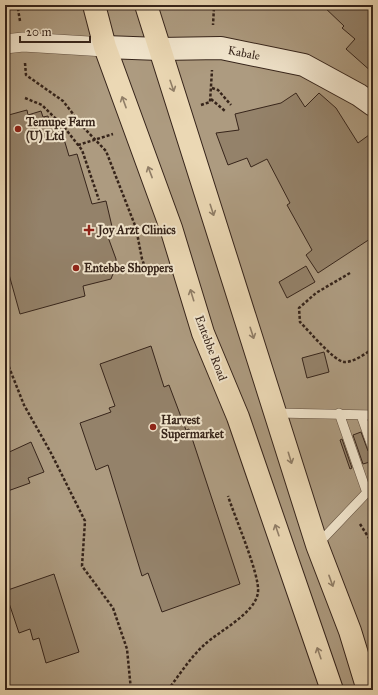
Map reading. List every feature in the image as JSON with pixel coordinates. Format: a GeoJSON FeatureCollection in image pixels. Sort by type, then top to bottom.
{"type":"FeatureCollection","features":[{"type":"Feature","properties":{"kind":"highway","name":"Entebbe Road"},"geometry":{"type":"LineString","coordinates":[[94,5],[105,47],[171,228],[203,333],[238,417],[332,690]]}},
{"type":"Feature","properties":{"kind":"highway"},"geometry":{"type":"LineString","coordinates":[[146,5],[277,413],[317,544],[350,631],[368,690]]}},
{"type":"Feature","properties":{"kind":"street"},"geometry":{"type":"LineString","coordinates":[[14,43],[105,47]]}},
{"type":"Feature","properties":{"kind":"street","name":"Kabale"},"geometry":{"type":"LineString","coordinates":[[105,47],[160,49],[221,48],[304,65],[359,95],[373,105]]}},
{"type":"Feature","properties":{"kind":"lane"},"geometry":{"type":"LineString","coordinates":[[277,413],[339,413],[373,415]]}},
{"type":"Feature","properties":{"kind":"lane"},"geometry":{"type":"LineString","coordinates":[[317,544],[370,490],[339,413]]}},
{"type":"Feature","properties":{"kind":"lane"},"geometry":{"type":"LineString","coordinates":[[361,415],[373,449]]}},
{"type":"Feature","properties":{"kind":"path"},"geometry":{"type":"LineString","coordinates":[[22,5],[18,9],[14,43],[26,75],[63,101],[94,139],[106,151],[136,228],[142,259],[148,274]]}},
{"type":"Feature","properties":{"kind":"path"},"geometry":{"type":"LineString","coordinates":[[212,88],[218,90],[231,105]]}},
{"type":"Feature","properties":{"kind":"path"},"geometry":{"type":"LineString","coordinates":[[26,98],[42,105],[64,127],[82,150],[99,200]]}},
{"type":"Feature","properties":{"kind":"path"},"geometry":{"type":"LineString","coordinates":[[210,99],[225,111]]}},
{"type":"Feature","properties":{"kind":"path"},"geometry":{"type":"LineString","coordinates":[[78,145],[94,139]]}},
{"type":"Feature","properties":{"kind":"path"},"geometry":{"type":"LineString","coordinates":[[350,273],[316,293],[299,308],[300,322],[335,358],[344,362],[356,360],[373,349]]}},
{"type":"Feature","properties":{"kind":"path"},"geometry":{"type":"LineString","coordinates":[[5,357],[24,405],[85,521],[82,566],[113,608],[127,649],[131,690]]}},
{"type":"Feature","properties":{"kind":"path"},"geometry":{"type":"LineString","coordinates":[[168,690],[204,645],[246,613],[255,602],[258,592],[249,556],[228,496]]}},
{"type":"Feature","properties":{"kind":"path"},"geometry":{"type":"LineString","coordinates":[[356,520],[372,543],[373,568]]}},
{"type":"Feature","properties":{"kind":"shaded area"},"geometry":{"type":"Polygon","coordinates":[[[5,5],[373,5],[373,690],[5,690],[5,5]]]}},
{"type":"Feature","properties":{"kind":"building"},"geometry":{"type":"Polygon","coordinates":[[[322,5],[373,5],[373,73],[346,49],[355,39],[342,28],[344,26],[322,5]]]}},
{"type":"Feature","properties":{"kind":"building"},"geometry":{"type":"Polygon","coordinates":[[[296,93],[305,107],[319,93],[336,108],[358,143],[373,132],[373,237],[318,273],[306,255],[312,250],[287,205],[290,203],[267,159],[251,167],[247,158],[228,165],[216,133],[239,130],[235,114],[281,103],[296,93]]]}},
{"type":"Feature","properties":{"kind":"building"},"geometry":{"type":"Polygon","coordinates":[[[27,110],[28,115],[41,111],[43,117],[48,116],[50,122],[55,120],[57,130],[61,129],[69,156],[77,154],[92,204],[106,201],[114,235],[108,237],[116,259],[116,266],[111,279],[83,286],[85,296],[20,314],[5,260],[5,116],[27,110]]]}},
{"type":"Feature","properties":{"kind":"building"},"geometry":{"type":"Polygon","coordinates":[[[306,266],[315,282],[287,298],[279,282],[306,266]]]}},
{"type":"Feature","properties":{"kind":"building"},"geometry":{"type":"Polygon","coordinates":[[[151,346],[164,387],[169,385],[186,430],[189,429],[240,584],[162,612],[148,573],[142,576],[108,465],[96,470],[80,423],[111,412],[109,408],[115,406],[100,364],[151,346]]]}},
{"type":"Feature","properties":{"kind":"building"},"geometry":{"type":"Polygon","coordinates":[[[324,352],[329,372],[307,378],[302,358],[324,352]]]}},
{"type":"Feature","properties":{"kind":"building"},"geometry":{"type":"Polygon","coordinates":[[[361,432],[368,451],[373,455],[373,461],[363,464],[353,435],[361,432]]]}},
{"type":"Feature","properties":{"kind":"building"},"geometry":{"type":"Polygon","coordinates":[[[342,439],[352,468],[350,469],[340,440],[342,439]]]}},
{"type":"Feature","properties":{"kind":"building"},"geometry":{"type":"Polygon","coordinates":[[[31,442],[44,472],[28,478],[30,483],[5,492],[5,454],[31,442]]]}},
{"type":"Feature","properties":{"kind":"building"},"geometry":{"type":"Polygon","coordinates":[[[54,574],[79,652],[46,663],[39,638],[33,640],[30,629],[19,633],[5,591],[54,574]]]}},
{"type":"Feature","properties":{"kind":"place","name":"Temupe Farm (U) Ltd"},"geometry":{"type":"Point","coordinates":[18,129]}},
{"type":"Feature","properties":{"kind":"place","name":"Joy Arzt Clinics"},"geometry":{"type":"Point","coordinates":[89,230]}},
{"type":"Feature","properties":{"kind":"place","name":"Entebbe Shoppers"},"geometry":{"type":"Point","coordinates":[76,268]}},
{"type":"Feature","properties":{"kind":"place","name":"Harvest Supermarket"},"geometry":{"type":"Point","coordinates":[153,427]}}]}
